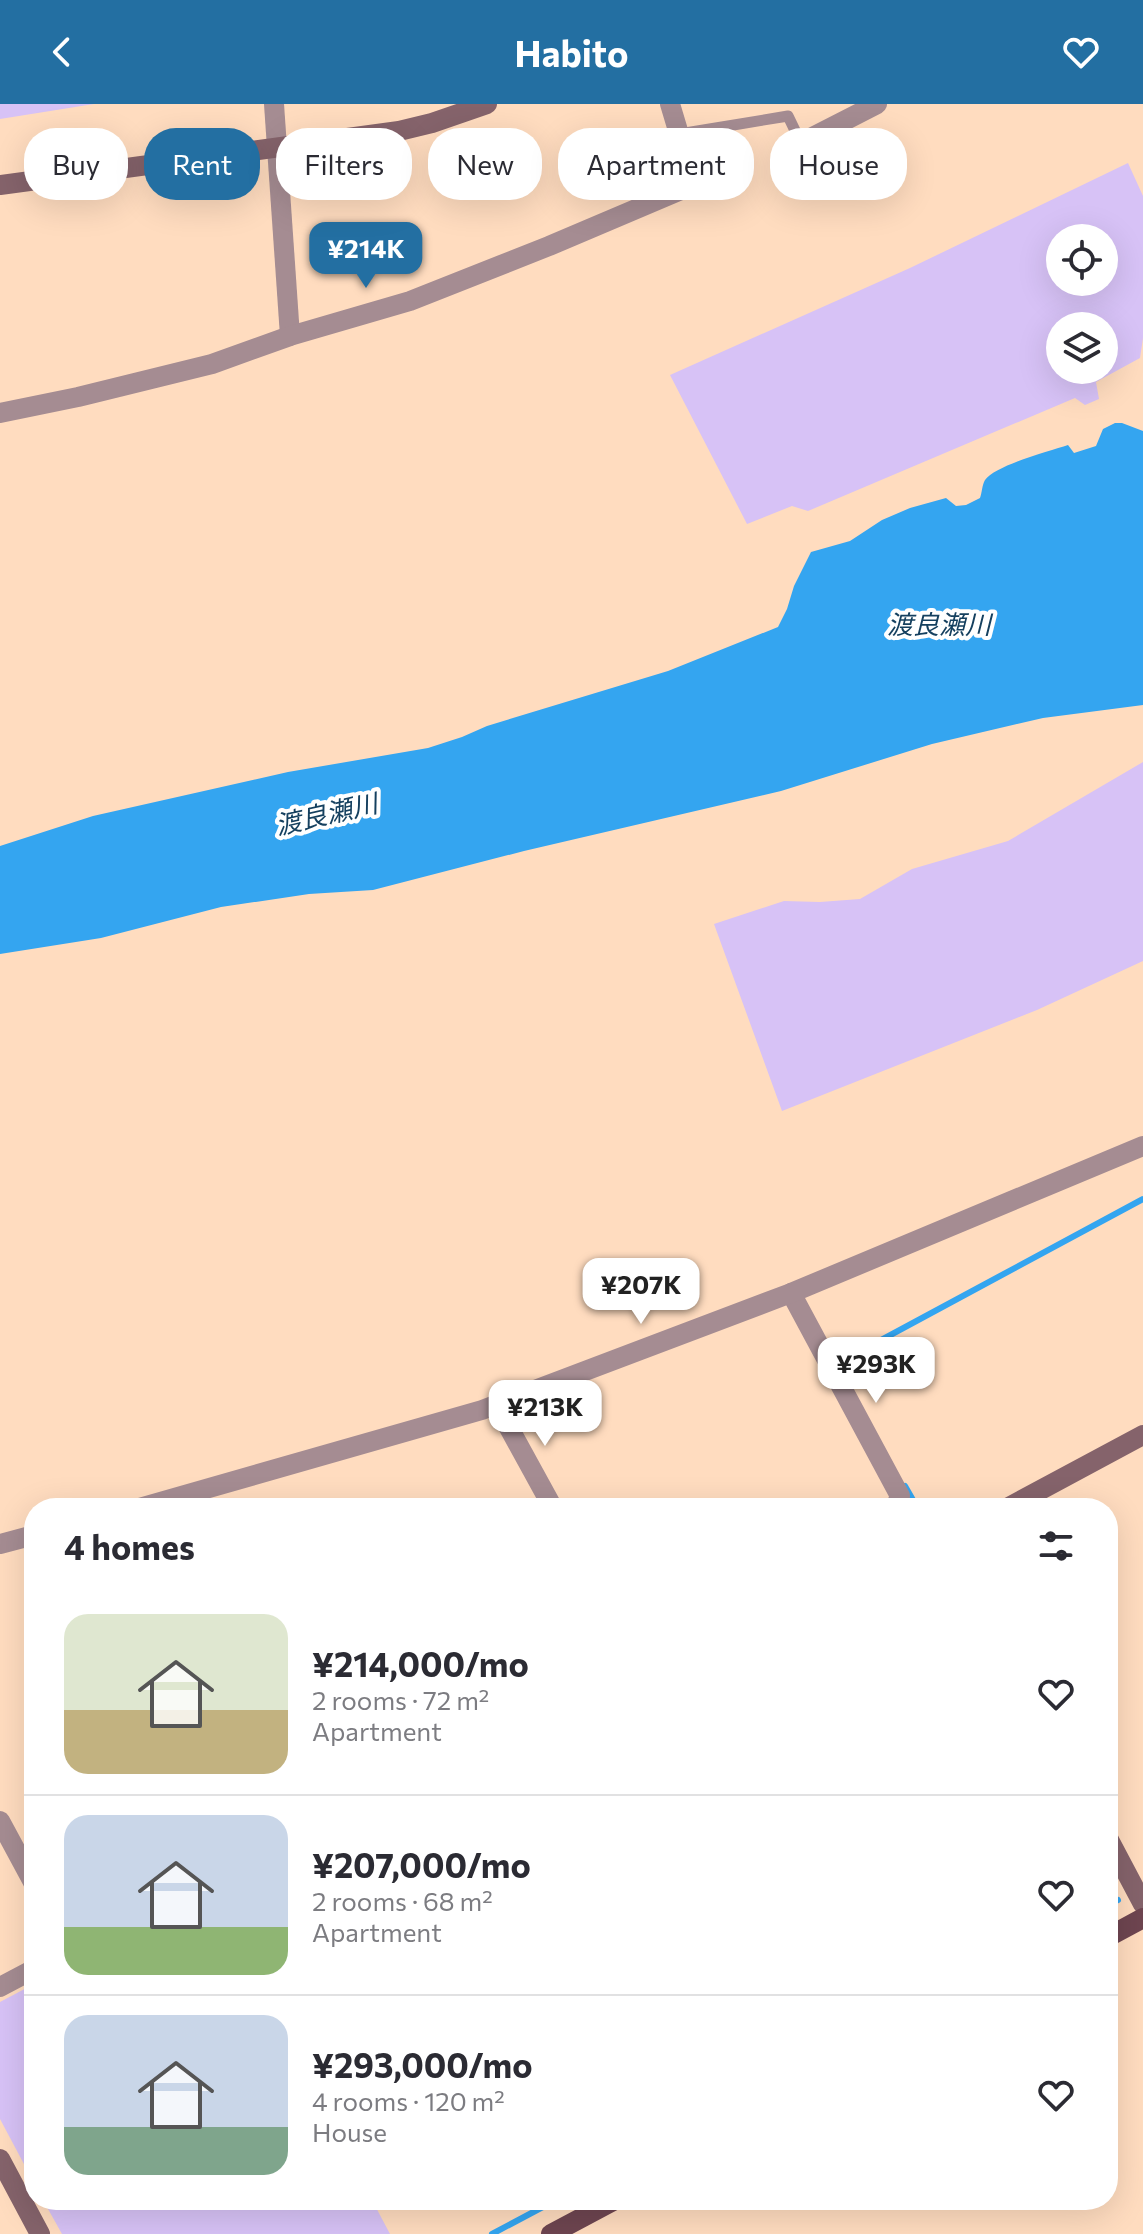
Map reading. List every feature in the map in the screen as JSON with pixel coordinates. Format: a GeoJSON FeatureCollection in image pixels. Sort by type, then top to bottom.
{"type":"FeatureCollection","features":[{"type":"Feature","properties":{"kind":"main road"},"geometry":{"type":"LineString","coordinates":[[1118,1932],[1143,1918]]}},
{"type":"Feature","properties":{"kind":"main road"},"geometry":{"type":"LineString","coordinates":[[551,2234],[596,2210]]}},
{"type":"Feature","properties":{"kind":"street"},"geometry":{"type":"LineString","coordinates":[[274,104],[276,132]]}},
{"type":"Feature","properties":{"kind":"street"},"geometry":{"type":"LineString","coordinates":[[411,128],[487,104]]}},
{"type":"Feature","properties":{"kind":"street"},"geometry":{"type":"LineString","coordinates":[[670,104],[677,128]]}},
{"type":"Feature","properties":{"kind":"street"},"geometry":{"type":"LineString","coordinates":[[830,128],[877,104]]}},
{"type":"Feature","properties":{"kind":"street"},"geometry":{"type":"LineString","coordinates":[[0,185],[276,146]]}},
{"type":"Feature","properties":{"kind":"street"},"geometry":{"type":"LineString","coordinates":[[281,200],[290,336]]}},
{"type":"Feature","properties":{"kind":"street"},"geometry":{"type":"LineString","coordinates":[[0,413],[212,364],[290,336],[410,301],[657,200]]}},
{"type":"Feature","properties":{"kind":"street"},"geometry":{"type":"LineString","coordinates":[[202,1498],[499,1403],[791,1293],[1143,1146]]}},
{"type":"Feature","properties":{"kind":"street"},"geometry":{"type":"LineString","coordinates":[[791,1293],[899,1498]]}},
{"type":"Feature","properties":{"kind":"street"},"geometry":{"type":"LineString","coordinates":[[499,1403],[502,1415],[548,1498]]}},
{"type":"Feature","properties":{"kind":"street"},"geometry":{"type":"LineString","coordinates":[[1026,1498],[1143,1435]]}},
{"type":"Feature","properties":{"kind":"street"},"geometry":{"type":"LineString","coordinates":[[0,1544],[24,1538]]}},
{"type":"Feature","properties":{"kind":"street"},"geometry":{"type":"LineString","coordinates":[[0,1821],[24,1865]]}},
{"type":"Feature","properties":{"kind":"street"},"geometry":{"type":"LineString","coordinates":[[1118,1857],[1143,1904]]}},
{"type":"Feature","properties":{"kind":"street"},"geometry":{"type":"LineString","coordinates":[[0,1987],[24,1974]]}},
{"type":"Feature","properties":{"kind":"street"},"geometry":{"type":"LineString","coordinates":[[0,2159],[33,2230]]}},
{"type":"Feature","properties":{"kind":"lane"},"geometry":{"type":"LineString","coordinates":[[715,128],[788,116],[794,128]]}},
{"type":"Feature","properties":{"kind":"shaded area"},"geometry":{"type":"Polygon","coordinates":[[[0,104],[94,104],[0,119],[0,104]]]}},
{"type":"Feature","properties":{"kind":"shaded area"},"geometry":{"type":"Polygon","coordinates":[[[1128,163],[1143,196],[1143,338],[1140,358],[1118,370],[1118,312],[1046,312],[1046,384],[1096,384],[1099,399],[1085,405],[1075,398],[808,511],[792,506],[747,524],[670,375],[910,268],[1128,163]]]}},
{"type":"Feature","properties":{"kind":"shaded area"},"geometry":{"type":"Polygon","coordinates":[[[1143,762],[1143,961],[1037,1010],[782,1111],[714,924],[784,901],[860,899],[912,869],[1008,841],[1143,762]]]}},
{"type":"Feature","properties":{"kind":"shaded area"},"geometry":{"type":"Polygon","coordinates":[[[24,1989],[24,2164],[0,2119],[0,2002],[24,1989]]]}},
{"type":"Feature","properties":{"kind":"shaded area"},"geometry":{"type":"Polygon","coordinates":[[[49,2210],[377,2210],[390,2234],[62,2234],[49,2210]]]}},
{"type":"Feature","properties":{"kind":"water","name":"渡良瀬川"},"geometry":{"type":"Polygon","coordinates":[[[1115,423],[1143,431],[1143,705],[1043,718],[932,744],[781,791],[373,890],[309,894],[221,907],[101,938],[0,954],[0,846],[93,816],[288,772],[428,748],[487,726],[668,671],[778,627],[811,552],[850,541],[882,520],[910,508],[946,498],[956,506],[966,505],[980,498],[985,480],[1000,469],[1068,445],[1074,453],[1096,446],[1103,429],[1115,423]]]}},
{"type":"Feature","properties":{"kind":"waterway"},"geometry":{"type":"LineString","coordinates":[[842,1371],[840,1368],[844,1360],[1143,1199]]}},
{"type":"Feature","properties":{"kind":"waterway"},"geometry":{"type":"LineString","coordinates":[[905,1486],[912,1498]]}},
{"type":"Feature","properties":{"kind":"waterway"},"geometry":{"type":"LineString","coordinates":[[492,2234],[537,2210]]}}]}
